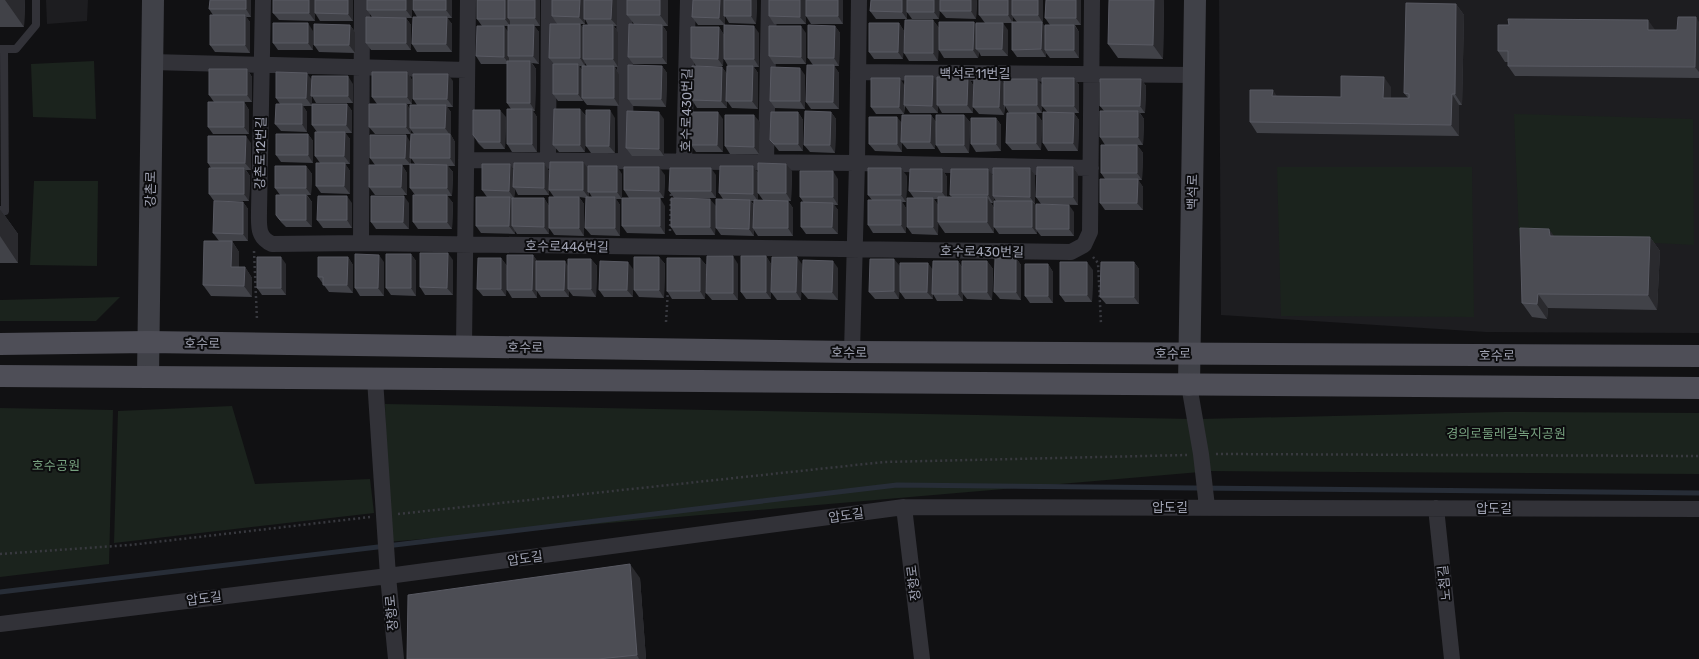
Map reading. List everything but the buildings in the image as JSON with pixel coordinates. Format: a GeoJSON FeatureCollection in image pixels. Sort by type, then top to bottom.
{"type":"FeatureCollection","features":[{"type":"Feature","properties":{"kind":"main road","name":"강촌로"},"geometry":{"type":"LineString","coordinates":[[148,377],[152,0]]}},
{"type":"Feature","properties":{"kind":"main road","name":"백석로"},"geometry":{"type":"LineString","coordinates":[[1189,385],[1195,0]]}},
{"type":"Feature","properties":{"kind":"main road","name":"호수로"},"geometry":{"type":"LineString","coordinates":[[0,344],[148,342],[852,352],[1699,356]]}},
{"type":"Feature","properties":{"kind":"main road"},"geometry":{"type":"LineString","coordinates":[[0,376],[1699,388]]}},
{"type":"Feature","properties":{"kind":"street","name":"강촌로12번길"},"geometry":{"type":"LineString","coordinates":[[263,0],[259,211],[260,233],[264,240]]}},
{"type":"Feature","properties":{"kind":"street"},"geometry":{"type":"LineString","coordinates":[[360,243],[362,0]]}},
{"type":"Feature","properties":{"kind":"street"},"geometry":{"type":"LineString","coordinates":[[464,347],[468,0]]}},
{"type":"Feature","properties":{"kind":"street"},"geometry":{"type":"LineString","coordinates":[[548,161],[549,0]]}},
{"type":"Feature","properties":{"kind":"street"},"geometry":{"type":"LineString","coordinates":[[624,0],[626,161]]}},
{"type":"Feature","properties":{"kind":"street","name":"호수로430번길"},"geometry":{"type":"LineString","coordinates":[[688,0],[684,162],[857,163],[1091,168]]}},
{"type":"Feature","properties":{"kind":"street"},"geometry":{"type":"LineString","coordinates":[[766,163],[769,0]]}},
{"type":"Feature","properties":{"kind":"street"},"geometry":{"type":"LineString","coordinates":[[852,352],[857,163],[859,0]]}},
{"type":"Feature","properties":{"kind":"street"},"geometry":{"type":"LineString","coordinates":[[1084,245],[1090,232],[1092,0]]}},
{"type":"Feature","properties":{"kind":"street"},"geometry":{"type":"LineString","coordinates":[[152,62],[466,70]]}},
{"type":"Feature","properties":{"kind":"street","name":"백석로11번길"},"geometry":{"type":"LineString","coordinates":[[858,72],[1194,75]]}},
{"type":"Feature","properties":{"kind":"street"},"geometry":{"type":"LineString","coordinates":[[466,160],[684,162]]}},
{"type":"Feature","properties":{"kind":"street","name":"호수로446번길"},"geometry":{"type":"LineString","coordinates":[[264,240],[272,244],[360,243],[464,245],[670,242]]}},
{"type":"Feature","properties":{"kind":"street","name":"호수로430번길"},"geometry":{"type":"LineString","coordinates":[[670,242],[854,250],[1071,252],[1084,245]]}},
{"type":"Feature","properties":{"kind":"street","name":"장항로"},"geometry":{"type":"LineString","coordinates":[[375,379],[385,532],[396,659]]}},
{"type":"Feature","properties":{"kind":"street"},"geometry":{"type":"LineString","coordinates":[[1189,385],[1201,454],[1206,502]]}},
{"type":"Feature","properties":{"kind":"street","name":"압도길"},"geometry":{"type":"LineString","coordinates":[[0,624],[388,572],[904,507],[1206,502],[1436,508],[1699,508]]}},
{"type":"Feature","properties":{"kind":"street","name":"장항로"},"geometry":{"type":"LineString","coordinates":[[904,507],[922,659]]}},
{"type":"Feature","properties":{"kind":"street","name":"노첨길"},"geometry":{"type":"LineString","coordinates":[[1436,508],[1452,659]]}},
{"type":"Feature","properties":{"kind":"lane"},"geometry":{"type":"LineString","coordinates":[[0,210],[5,211],[2,49],[16,49],[36,25],[36,0]]}},
{"type":"Feature","properties":{"kind":"path"},"geometry":{"type":"LineString","coordinates":[[670,242],[671,188]]}},
{"type":"Feature","properties":{"kind":"path"},"geometry":{"type":"LineString","coordinates":[[257,320],[254,251],[264,240]]}},
{"type":"Feature","properties":{"kind":"path"},"geometry":{"type":"LineString","coordinates":[[1084,245],[1098,263],[1101,324]]}},
{"type":"Feature","properties":{"kind":"path"},"geometry":{"type":"LineString","coordinates":[[666,322],[668,282]]}},
{"type":"Feature","properties":{"kind":"path"},"geometry":{"type":"LineString","coordinates":[[0,554],[130,546],[384,515],[884,462],[1201,454],[1699,456]]}},
{"type":"Feature","properties":{"kind":"shaded area"},"geometry":{"type":"Polygon","coordinates":[[[46,0],[88,0],[87,21],[47,24],[46,0]]]}},
{"type":"Feature","properties":{"kind":"shaded area"},"geometry":{"type":"Polygon","coordinates":[[[1219,0],[1699,0],[1699,333],[1486,332],[1221,315],[1219,0]]]}},
{"type":"Feature","properties":{"kind":"green space"},"geometry":{"type":"Polygon","coordinates":[[[94,61],[96,119],[33,117],[31,64],[94,61]]]}},
{"type":"Feature","properties":{"kind":"green space"},"geometry":{"type":"Polygon","coordinates":[[[1514,114],[1693,119],[1694,245],[1519,236],[1514,114]]]}},
{"type":"Feature","properties":{"kind":"green space"},"geometry":{"type":"Polygon","coordinates":[[[1277,167],[1472,167],[1474,317],[1281,316],[1277,167]]]}},
{"type":"Feature","properties":{"kind":"green space"},"geometry":{"type":"Polygon","coordinates":[[[34,181],[98,181],[97,266],[30,265],[34,181]]]}},
{"type":"Feature","properties":{"kind":"green space"},"geometry":{"type":"Polygon","coordinates":[[[120,297],[96,321],[0,321],[0,300],[120,297]]]}},
{"type":"Feature","properties":{"kind":"green space"},"geometry":{"type":"Polygon","coordinates":[[[385,404],[1193,419],[1200,472],[388,542],[385,404]]]}},
{"type":"Feature","properties":{"kind":"green space"},"geometry":{"type":"Polygon","coordinates":[[[232,406],[255,484],[370,479],[374,513],[114,543],[118,411],[232,406]]]}},
{"type":"Feature","properties":{"kind":"green space","name":"호수공원"},"geometry":{"type":"Polygon","coordinates":[[[0,408],[113,410],[109,564],[0,577],[0,408]]]}},
{"type":"Feature","properties":{"kind":"green space","name":"경의로둘레길녹지공원"},"geometry":{"type":"Polygon","coordinates":[[[1504,412],[1699,413],[1699,474],[1207,471],[1200,419],[1504,412]]]}},
{"type":"Feature","properties":{"kind":"waterway"},"geometry":{"type":"LineString","coordinates":[[0,592],[897,485],[1699,493]]}}]}
